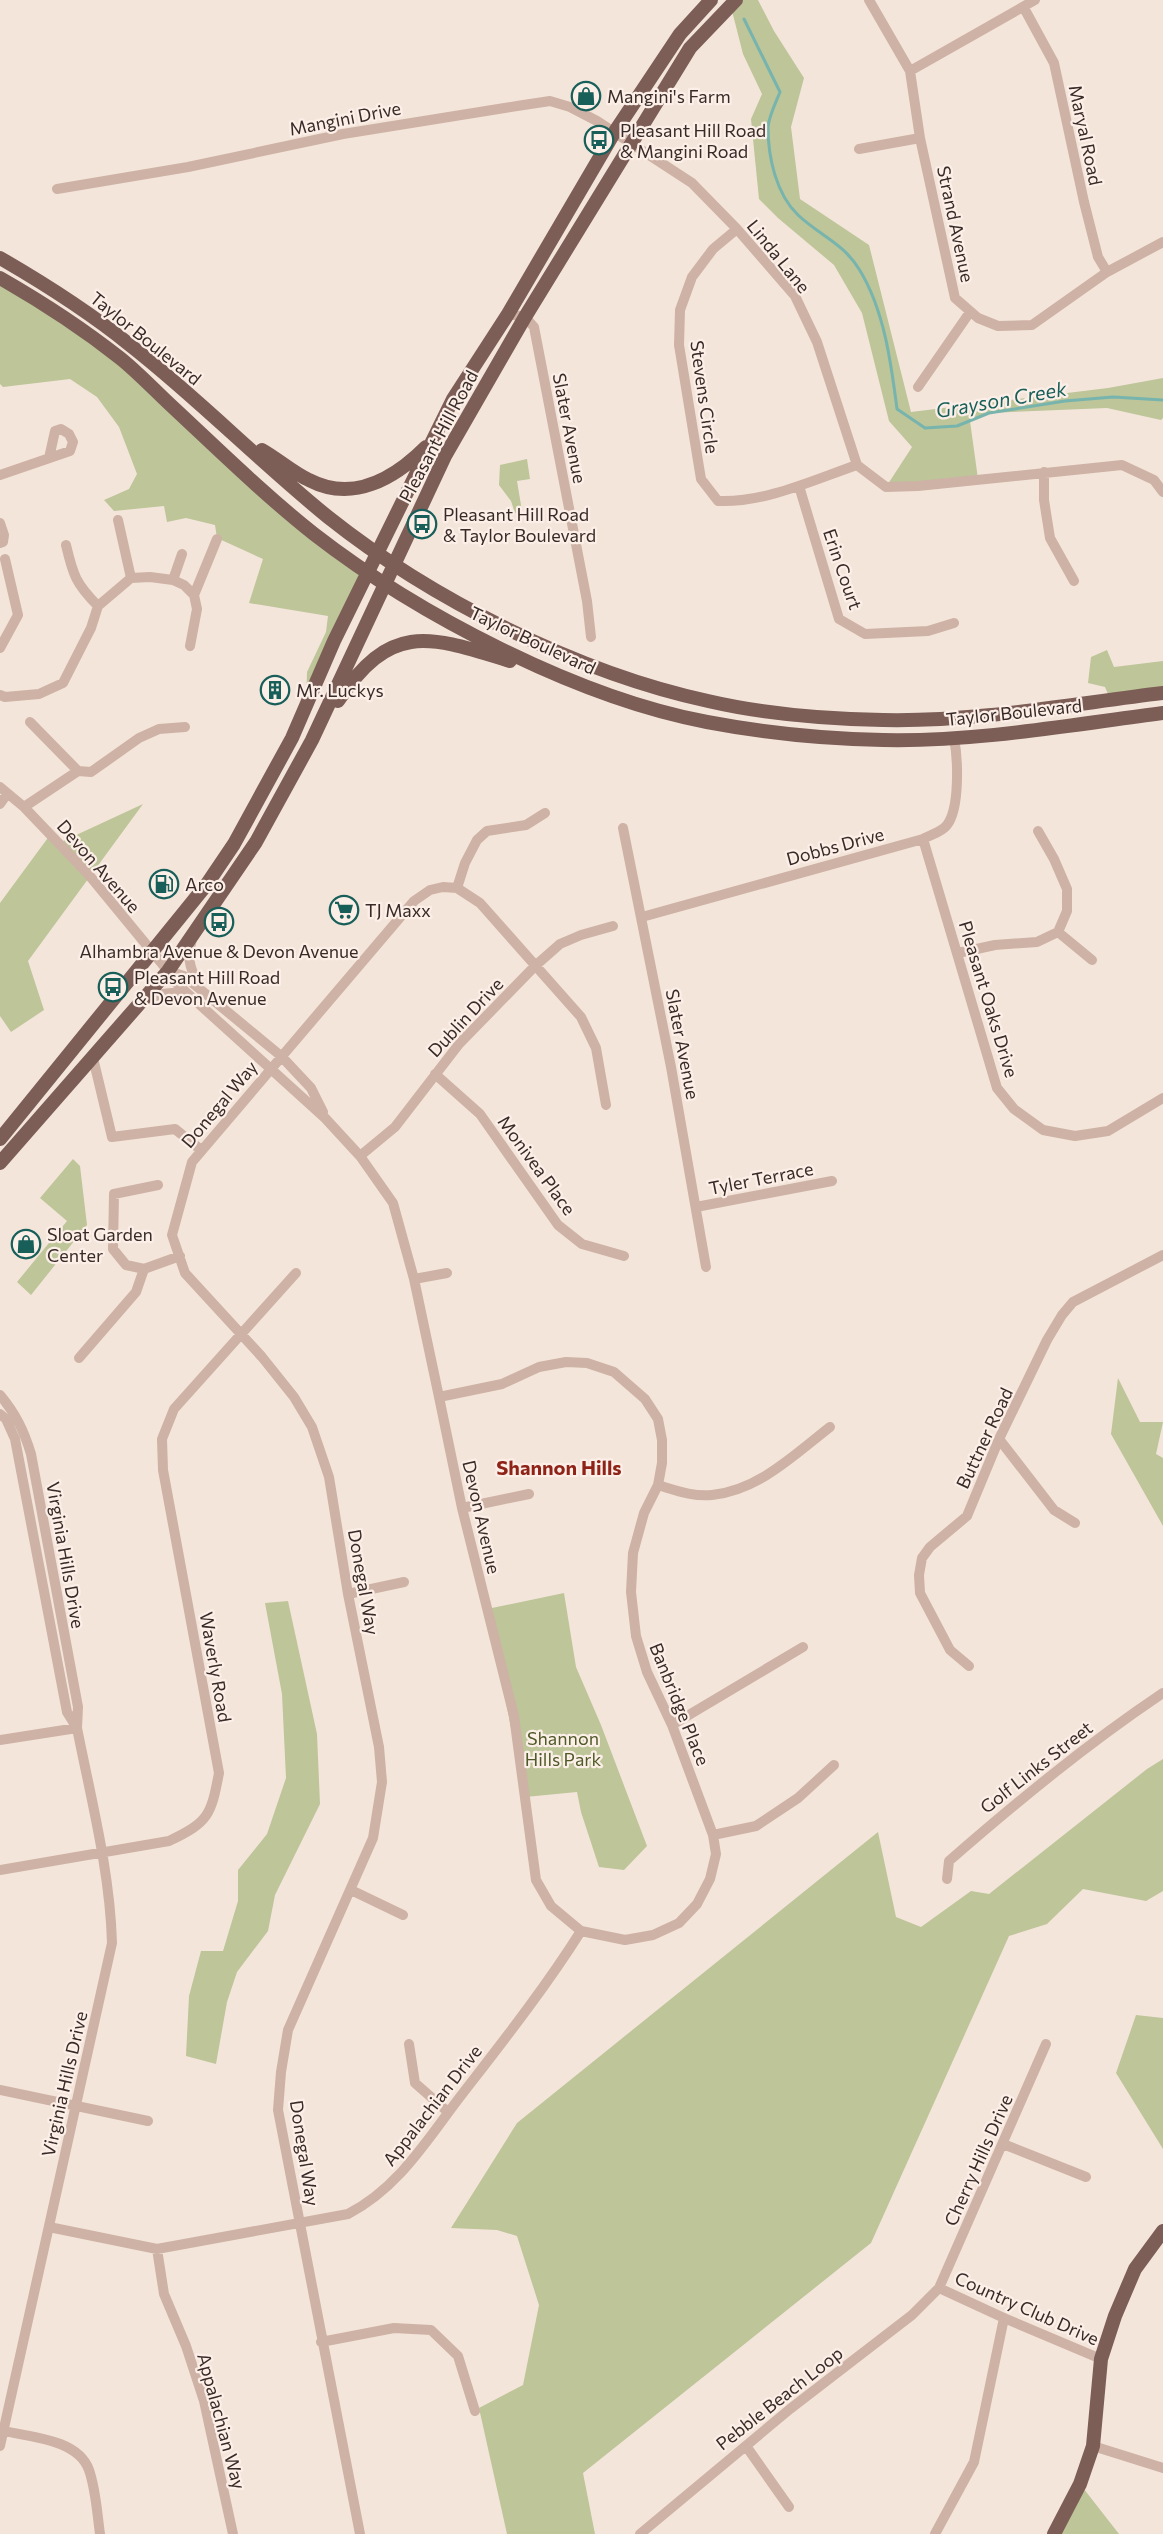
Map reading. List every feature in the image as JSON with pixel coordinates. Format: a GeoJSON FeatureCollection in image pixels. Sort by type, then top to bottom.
{"type":"FeatureCollection","features":[{"type":"Feature","properties":{"kind":"main road","name":"Pleasant Hill Road"},"geometry":{"type":"LineString","coordinates":[[0,1139],[207,884],[256,805],[292,738],[334,641],[453,399],[508,314],[614,133],[680,34],[711,0]]}},
{"type":"Feature","properties":{"kind":"main road","name":"Pleasant Hill Road"},"geometry":{"type":"LineString","coordinates":[[0,1163],[168,971],[256,842],[312,740],[383,583],[445,456],[525,317],[690,48],[732,1]]}},
{"type":"Feature","properties":{"kind":"main road","name":"Taylor Boulevard"},"geometry":{"type":"LineString","coordinates":[[0,258],[63,295],[132,346],[327,516],[376,553],[500,626],[576,660],[641,683],[708,702],[792,714],[884,720],[973,716],[1163,693]]}},
{"type":"Feature","properties":{"kind":"main road","name":"Taylor Boulevard"},"geometry":{"type":"LineString","coordinates":[[0,278],[54,309],[121,359],[250,480],[313,533],[368,574],[492,644],[569,679],[635,703],[715,723],[790,734],[883,740],[954,738],[1163,713]]}},
{"type":"Feature","properties":{"kind":"main road"},"geometry":{"type":"LineString","coordinates":[[225,427],[292,471],[311,482],[330,488],[352,489],[388,478],[409,464],[434,439]]}},
{"type":"Feature","properties":{"kind":"main road"},"geometry":{"type":"LineString","coordinates":[[312,740],[355,676],[371,661],[395,645],[410,641],[438,640],[465,646],[569,679]]}},
{"type":"Feature","properties":{"kind":"main road"},"geometry":{"type":"LineString","coordinates":[[1054,2534],[1080,2484],[1093,2446],[1101,2359],[1115,2316],[1135,2269],[1163,2231]]}},
{"type":"Feature","properties":{"kind":"street","name":"Strand Avenue"},"geometry":{"type":"LineString","coordinates":[[869,0],[910,71],[920,138],[955,298],[970,312],[998,326],[1032,325],[1107,272],[1163,242]]}},
{"type":"Feature","properties":{"kind":"street"},"geometry":{"type":"LineString","coordinates":[[910,71],[1035,0]]}},
{"type":"Feature","properties":{"kind":"street","name":"Maryal Road"},"geometry":{"type":"LineString","coordinates":[[1024,8],[1054,63],[1084,202],[1098,257],[1107,272]]}},
{"type":"Feature","properties":{"kind":"street","name":"Mangini Drive"},"geometry":{"type":"LineString","coordinates":[[57,189],[188,167],[343,134],[550,101],[570,107],[631,142]]}},
{"type":"Feature","properties":{"kind":"street"},"geometry":{"type":"LineString","coordinates":[[859,149],[920,138]]}},
{"type":"Feature","properties":{"kind":"street","name":"Linda Lane"},"geometry":{"type":"LineString","coordinates":[[631,142],[692,183],[737,229],[795,296],[817,342],[857,465]]}},
{"type":"Feature","properties":{"kind":"street","name":"Stevens Circle"},"geometry":{"type":"LineString","coordinates":[[737,229],[713,249],[692,277],[680,310],[679,345],[701,479],[718,501],[740,502],[799,486]]}},
{"type":"Feature","properties":{"kind":"street"},"geometry":{"type":"LineString","coordinates":[[918,387],[970,312]]}},
{"type":"Feature","properties":{"kind":"street"},"geometry":{"type":"LineString","coordinates":[[508,314],[525,317]]}},
{"type":"Feature","properties":{"kind":"street","name":"Slater Avenue"},"geometry":{"type":"LineString","coordinates":[[525,317],[534,327],[587,601],[591,637]]}},
{"type":"Feature","properties":{"kind":"street"},"geometry":{"type":"LineString","coordinates":[[0,475],[49,458]]}},
{"type":"Feature","properties":{"kind":"street"},"geometry":{"type":"LineString","coordinates":[[799,486],[857,465],[886,487],[918,486],[1122,465],[1154,480],[1163,492]]}},
{"type":"Feature","properties":{"kind":"street"},"geometry":{"type":"LineString","coordinates":[[1044,472],[1044,500],[1050,538],[1074,581]]}},
{"type":"Feature","properties":{"kind":"street","name":"Erin Court"},"geometry":{"type":"LineString","coordinates":[[799,486],[839,619],[865,634],[928,631],[954,623]]}},
{"type":"Feature","properties":{"kind":"street"},"geometry":{"type":"LineString","coordinates":[[118,520],[131,578]]}},
{"type":"Feature","properties":{"kind":"street"},"geometry":{"type":"LineString","coordinates":[[0,523],[2,539]]}},
{"type":"Feature","properties":{"kind":"street"},"geometry":{"type":"LineString","coordinates":[[194,595],[217,539]]}},
{"type":"Feature","properties":{"kind":"street"},"geometry":{"type":"LineString","coordinates":[[66,545],[73,575],[81,589],[98,606]]}},
{"type":"Feature","properties":{"kind":"street"},"geometry":{"type":"LineString","coordinates":[[173,580],[182,554]]}},
{"type":"Feature","properties":{"kind":"street"},"geometry":{"type":"LineString","coordinates":[[1,642],[18,615],[5,559]]}},
{"type":"Feature","properties":{"kind":"street"},"geometry":{"type":"LineString","coordinates":[[0,695],[6,697],[39,693],[63,683],[91,628],[98,606],[131,578],[150,577],[173,580],[184,585],[194,595],[197,609],[190,646]]}},
{"type":"Feature","properties":{"kind":"street"},"geometry":{"type":"LineString","coordinates":[[30,722],[78,771]]}},
{"type":"Feature","properties":{"kind":"street"},"geometry":{"type":"LineString","coordinates":[[24,807],[78,771],[91,772],[139,738],[159,729],[185,727]]}},
{"type":"Feature","properties":{"kind":"street","name":"Dobbs Drive"},"geometry":{"type":"LineString","coordinates":[[642,917],[923,839],[946,828],[954,814],[956,801],[954,738]]}},
{"type":"Feature","properties":{"kind":"street"},"geometry":{"type":"LineString","coordinates":[[0,804],[4,790]]}},
{"type":"Feature","properties":{"kind":"street","name":"Devon Avenue"},"geometry":{"type":"LineString","coordinates":[[4,790],[24,807],[89,875],[177,984],[325,1118],[360,1156],[393,1203],[414,1279],[462,1508],[514,1716],[536,1880],[551,1906],[581,1931]]}},
{"type":"Feature","properties":{"kind":"street"},"geometry":{"type":"LineString","coordinates":[[545,813],[526,825],[487,831],[477,840],[465,862],[458,888],[480,903],[581,1017],[596,1048],[606,1105]]}},
{"type":"Feature","properties":{"kind":"street","name":"Slater Avenue"},"geometry":{"type":"LineString","coordinates":[[623,828],[642,917],[706,1267]]}},
{"type":"Feature","properties":{"kind":"street"},"geometry":{"type":"LineString","coordinates":[[958,953],[995,945],[1037,942],[1058,932],[1067,911],[1067,889],[1038,831]]}},
{"type":"Feature","properties":{"kind":"street","name":"Pleasant Oaks Drive"},"geometry":{"type":"LineString","coordinates":[[923,839],[958,953],[982,1044],[997,1088],[1014,1109],[1043,1130],[1075,1136],[1108,1131],[1163,1098]]}},
{"type":"Feature","properties":{"kind":"street","name":"Donegal Way"},"geometry":{"type":"LineString","coordinates":[[360,2534],[321,2342],[278,2110],[288,2030],[373,1838],[382,1782],[379,1747],[348,1594],[329,1477],[312,1427],[294,1397],[241,1334],[185,1274],[172,1235],[192,1162],[201,1150],[414,901],[430,890],[443,887],[458,888]]}},
{"type":"Feature","properties":{"kind":"street","name":"Dublin Drive"},"geometry":{"type":"LineString","coordinates":[[360,1156],[396,1127],[459,1044],[535,966],[560,944],[613,926]]}},
{"type":"Feature","properties":{"kind":"street"},"geometry":{"type":"LineString","coordinates":[[1058,932],[1092,960]]}},
{"type":"Feature","properties":{"kind":"street","name":"Devon Avenue"},"geometry":{"type":"LineString","coordinates":[[192,939],[188,960],[190,970],[204,992]]}},
{"type":"Feature","properties":{"kind":"street","name":"Devon Avenue"},"geometry":{"type":"LineString","coordinates":[[168,971],[184,976],[281,1056],[311,1088],[325,1118]]}},
{"type":"Feature","properties":{"kind":"street","name":"Devon Avenue"},"geometry":{"type":"LineString","coordinates":[[144,1001],[168,992],[181,993],[195,1000]]}},
{"type":"Feature","properties":{"kind":"street"},"geometry":{"type":"LineString","coordinates":[[93,1058],[112,1137],[175,1129],[201,1150]]}},
{"type":"Feature","properties":{"kind":"street","name":"Monivea Place"},"geometry":{"type":"LineString","coordinates":[[435,1074],[480,1114],[558,1225],[582,1244],[624,1256]]}},
{"type":"Feature","properties":{"kind":"street","name":"Tyler Terrace"},"geometry":{"type":"LineString","coordinates":[[696,1207],[832,1181]]}},
{"type":"Feature","properties":{"kind":"street"},"geometry":{"type":"LineString","coordinates":[[159,1185],[114,1194],[113,1249],[126,1265],[144,1269],[180,1256]]}},
{"type":"Feature","properties":{"kind":"street","name":"Buttner Road"},"geometry":{"type":"LineString","coordinates":[[969,1666],[950,1650],[920,1593],[919,1575],[922,1558],[930,1547],[967,1516],[999,1439],[1047,1340],[1062,1315],[1073,1302],[1163,1255]]}},
{"type":"Feature","properties":{"kind":"street"},"geometry":{"type":"LineString","coordinates":[[79,1358],[136,1292],[144,1269]]}},
{"type":"Feature","properties":{"kind":"street","name":"Waverly Road"},"geometry":{"type":"LineString","coordinates":[[0,1870],[169,1841],[189,1832],[208,1816],[213,1804],[219,1773],[163,1470],[162,1439],[174,1409],[296,1274]]}},
{"type":"Feature","properties":{"kind":"street"},"geometry":{"type":"LineString","coordinates":[[414,1279],[447,1274]]}},
{"type":"Feature","properties":{"kind":"street","name":"Banbridge Place"},"geometry":{"type":"LineString","coordinates":[[439,1397],[502,1384],[539,1367],[566,1362],[587,1363],[614,1371],[645,1399],[658,1419],[662,1440],[662,1463],[658,1485],[644,1513],[633,1553],[631,1592],[636,1636],[647,1672],[672,1725],[713,1834],[716,1854],[710,1878],[697,1904],[679,1923],[653,1935],[625,1940],[581,1931]]}},
{"type":"Feature","properties":{"kind":"street","name":"Virginia Hills Drive"},"geometry":{"type":"LineString","coordinates":[[0,1395],[15,1412],[25,1432],[31,1454],[78,1707],[76,1728],[102,1853],[111,1913],[112,1943],[0,2446]]}},
{"type":"Feature","properties":{"kind":"street","name":"Virginia Hills Drive"},"geometry":{"type":"LineString","coordinates":[[0,1413],[6,1419],[15,1439],[67,1712],[76,1728]]}},
{"type":"Feature","properties":{"kind":"street"},"geometry":{"type":"LineString","coordinates":[[658,1485],[689,1494],[708,1495],[742,1489],[770,1474],[830,1427]]}},
{"type":"Feature","properties":{"kind":"street"},"geometry":{"type":"LineString","coordinates":[[999,1439],[1054,1510],[1075,1523]]}},
{"type":"Feature","properties":{"kind":"street"},"geometry":{"type":"LineString","coordinates":[[462,1508],[530,1494]]}},
{"type":"Feature","properties":{"kind":"street"},"geometry":{"type":"LineString","coordinates":[[348,1594],[404,1582]]}},
{"type":"Feature","properties":{"kind":"street"},"geometry":{"type":"LineString","coordinates":[[672,1725],[803,1647]]}},
{"type":"Feature","properties":{"kind":"street","name":"Golf Links Street"},"geometry":{"type":"LineString","coordinates":[[947,1880],[949,1861],[993,1821],[1107,1732],[1163,1693]]}},
{"type":"Feature","properties":{"kind":"street"},"geometry":{"type":"LineString","coordinates":[[0,1738],[76,1728]]}},
{"type":"Feature","properties":{"kind":"street"},"geometry":{"type":"LineString","coordinates":[[713,1834],[756,1826],[798,1798],[834,1765]]}},
{"type":"Feature","properties":{"kind":"street"},"geometry":{"type":"LineString","coordinates":[[351,1890],[403,1915]]}},
{"type":"Feature","properties":{"kind":"street","name":"Appalachian Drive"},"geometry":{"type":"LineString","coordinates":[[49,2227],[157,2248],[348,2214],[371,2202],[409,2166],[545,1987],[581,1931]]}},
{"type":"Feature","properties":{"kind":"street"},"geometry":{"type":"LineString","coordinates":[[409,2044],[415,2083],[448,2112]]}},
{"type":"Feature","properties":{"kind":"street","name":"Cherry Hills Drive"},"geometry":{"type":"LineString","coordinates":[[939,2288],[1046,2044]]}},
{"type":"Feature","properties":{"kind":"street"},"geometry":{"type":"LineString","coordinates":[[0,2090],[76,2104],[148,2121]]}},
{"type":"Feature","properties":{"kind":"street"},"geometry":{"type":"LineString","coordinates":[[1003,2144],[1086,2176]]}},
{"type":"Feature","properties":{"kind":"street","name":"Appalachian Way"},"geometry":{"type":"LineString","coordinates":[[157,2248],[164,2294],[186,2346],[204,2401],[233,2534]]}},
{"type":"Feature","properties":{"kind":"street","name":"Country Club Drive"},"geometry":{"type":"LineString","coordinates":[[939,2288],[1101,2359]]}},
{"type":"Feature","properties":{"kind":"street","name":"Pebble Beach Loop"},"geometry":{"type":"LineString","coordinates":[[640,2534],[746,2446],[912,2315],[939,2288]]}},
{"type":"Feature","properties":{"kind":"street"},"geometry":{"type":"LineString","coordinates":[[935,2534],[974,2462],[1004,2318]]}},
{"type":"Feature","properties":{"kind":"street"},"geometry":{"type":"LineString","coordinates":[[321,2342],[394,2328],[431,2330],[458,2356],[475,2411]]}},
{"type":"Feature","properties":{"kind":"street"},"geometry":{"type":"LineString","coordinates":[[4,2432],[58,2443],[76,2452],[89,2467],[100,2534]]}},
{"type":"Feature","properties":{"kind":"street"},"geometry":{"type":"LineString","coordinates":[[746,2446],[789,2507]]}},
{"type":"Feature","properties":{"kind":"street"},"geometry":{"type":"LineString","coordinates":[[1093,2446],[1163,2468]]}},
{"type":"Feature","properties":{"kind":"green space"},"geometry":{"type":"Polygon","coordinates":[[[736,0],[758,0],[774,31],[804,78],[791,127],[800,199],[869,245],[911,412],[1108,388],[1163,378],[1163,418],[1161,420],[1107,408],[989,413],[970,421],[978,479],[886,487],[912,447],[889,421],[862,313],[834,265],[759,199],[751,119],[762,94],[743,54],[730,3],[736,0]]]}},
{"type":"Feature","properties":{"kind":"green space"},"geometry":{"type":"Polygon","coordinates":[[[0,278],[54,309],[368,574],[306,706],[307,672],[326,632],[328,616],[249,603],[263,559],[217,538],[215,525],[186,518],[167,522],[164,506],[114,511],[104,500],[129,489],[137,474],[119,427],[97,397],[70,379],[3,387],[0,384],[0,278]]]}},
{"type":"Feature","properties":{"kind":"green space"},"geometry":{"type":"Polygon","coordinates":[[[527,459],[530,479],[517,481],[522,511],[515,513],[511,501],[499,485],[500,465],[527,459]]]}},
{"type":"Feature","properties":{"kind":"green space"},"geometry":{"type":"Polygon","coordinates":[[[1107,650],[1114,667],[1163,661],[1163,693],[1110,699],[1105,687],[1088,683],[1091,657],[1107,650]]]}},
{"type":"Feature","properties":{"kind":"green space"},"geometry":{"type":"Polygon","coordinates":[[[143,804],[28,961],[44,1010],[11,1032],[0,1016],[0,903],[50,835],[59,843],[143,804]]]}},
{"type":"Feature","properties":{"kind":"green space"},"geometry":{"type":"Polygon","coordinates":[[[73,1159],[80,1166],[87,1225],[31,1295],[17,1282],[67,1221],[40,1198],[73,1159]]]}},
{"type":"Feature","properties":{"kind":"green space"},"geometry":{"type":"Polygon","coordinates":[[[1118,1378],[1140,1422],[1163,1422],[1156,1454],[1163,1458],[1163,1526],[1111,1434],[1118,1378]]]}},
{"type":"Feature","properties":{"kind":"green space","name":"Shannon Hills Park"},"geometry":{"type":"Polygon","coordinates":[[[564,1593],[576,1667],[601,1725],[647,1846],[624,1870],[599,1867],[577,1792],[525,1797],[487,1609],[564,1593]]]}},
{"type":"Feature","properties":{"kind":"green space"},"geometry":{"type":"Polygon","coordinates":[[[288,1601],[317,1734],[320,1804],[275,1895],[268,1931],[237,1972],[227,2002],[216,2064],[186,2056],[189,1996],[201,1951],[223,1951],[238,1901],[238,1870],[267,1834],[286,1778],[282,1694],[265,1603],[288,1601]]]}},
{"type":"Feature","properties":{"kind":"green space"},"geometry":{"type":"Polygon","coordinates":[[[1163,1759],[1163,1891],[1146,1901],[1083,1889],[1047,1924],[1009,1936],[871,2243],[583,2473],[595,2534],[507,2534],[479,2408],[523,2385],[539,2305],[517,2236],[497,2230],[451,2228],[517,2123],[878,1832],[896,1917],[921,1927],[971,1891],[989,1894],[1147,1769],[1163,1759]]]}},
{"type":"Feature","properties":{"kind":"green space"},"geometry":{"type":"Polygon","coordinates":[[[1136,2015],[1163,2018],[1163,2149],[1116,2073],[1136,2015]]]}},
{"type":"Feature","properties":{"kind":"green space"},"geometry":{"type":"Polygon","coordinates":[[[1080,2484],[1119,2534],[1054,2534],[1080,2484]]]}},
{"type":"Feature","properties":{"kind":"waterway","name":"Grayson Creek"},"geometry":{"type":"LineString","coordinates":[[744,19],[780,92],[768,127],[772,162],[779,186],[784,197],[798,215],[846,252],[868,285],[885,336],[897,409],[925,428],[957,426],[989,413],[1065,401],[1113,397],[1163,400]]}},
{"type":"Feature","properties":{"kind":"place","name":"Mangini's Farm"},"geometry":{"type":"Point","coordinates":[586,96]}},
{"type":"Feature","properties":{"kind":"place","name":"Pleasant Hill Road & Mangini Road"},"geometry":{"type":"Point","coordinates":[599,140]}},
{"type":"Feature","properties":{"kind":"place","name":"Pleasant Hill Road & Taylor Boulevard"},"geometry":{"type":"Point","coordinates":[422,524]}},
{"type":"Feature","properties":{"kind":"place","name":"Mr. Luckys"},"geometry":{"type":"Point","coordinates":[275,690]}},
{"type":"Feature","properties":{"kind":"place","name":"Arco"},"geometry":{"type":"Point","coordinates":[164,884]}},
{"type":"Feature","properties":{"kind":"place","name":"TJ Maxx"},"geometry":{"type":"Point","coordinates":[344,910]}},
{"type":"Feature","properties":{"kind":"place","name":"Alhambra Avenue & Devon Avenue"},"geometry":{"type":"Point","coordinates":[219,922]}},
{"type":"Feature","properties":{"kind":"place","name":"Pleasant Hill Road & Devon Avenue"},"geometry":{"type":"Point","coordinates":[113,987]}},
{"type":"Feature","properties":{"kind":"place","name":"Sloat Garden Center"},"geometry":{"type":"Point","coordinates":[26,1244]}},
{"type":"Feature","properties":{"kind":"district","name":"Shannon Hills"},"geometry":{"type":"Point","coordinates":[559,1467]}}]}
